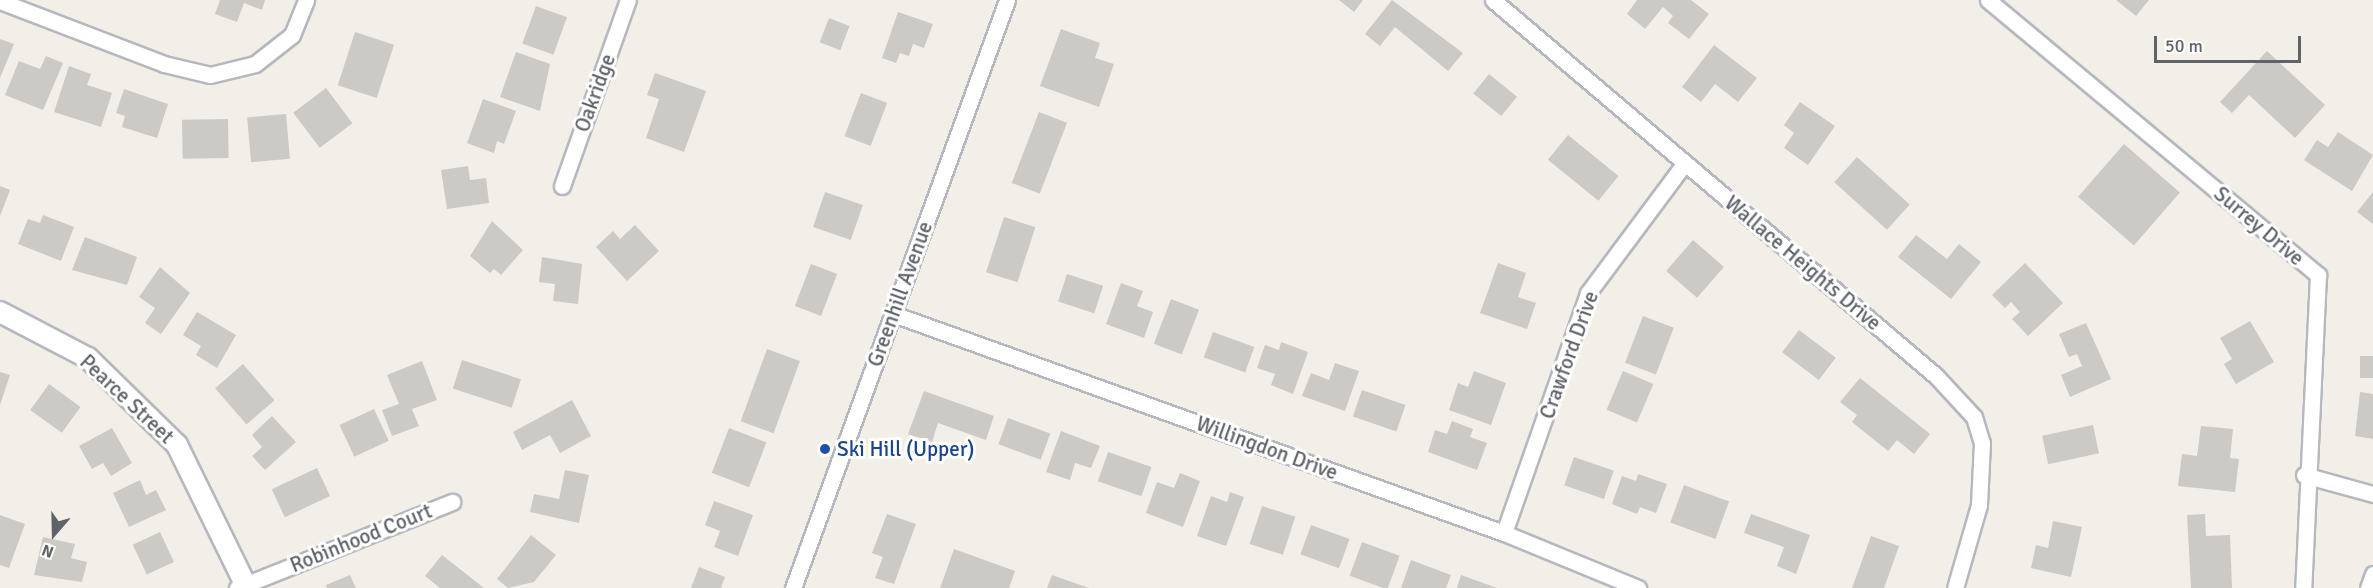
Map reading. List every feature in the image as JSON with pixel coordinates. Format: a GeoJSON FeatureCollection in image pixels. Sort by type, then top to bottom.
{"type":"FeatureCollection","features":[{"type":"Feature","properties":{"kind":"street"},"geometry":{"type":"LineString","coordinates":[[0,1],[164,64],[210,75],[255,64],[292,34],[306,0]]}},
{"type":"Feature","properties":{"kind":"street","name":"Oakridge"},"geometry":{"type":"LineString","coordinates":[[562,186],[628,0]]}},
{"type":"Feature","properties":{"kind":"street","name":"Greenhill Avenue"},"geometry":{"type":"LineString","coordinates":[[793,588],[1007,0]]}},
{"type":"Feature","properties":{"kind":"street","name":"Wallace Heights Drive"},"geometry":{"type":"LineString","coordinates":[[1493,0],[1936,376],[1974,417],[1982,443],[1979,505],[1955,588]]}},
{"type":"Feature","properties":{"kind":"street","name":"Surrey Drive"},"geometry":{"type":"LineString","coordinates":[[1988,0],[2318,275],[2304,475],[2303,588]]}},
{"type":"Feature","properties":{"kind":"street","name":"Crawford Drive"},"geometry":{"type":"LineString","coordinates":[[1504,533],[1588,293],[1685,163]]}},
{"type":"Feature","properties":{"kind":"street","name":"Pearce Street"},"geometry":{"type":"LineString","coordinates":[[0,312],[88,358],[177,445],[243,587]]}},
{"type":"Feature","properties":{"kind":"street","name":"Willingdon Drive"},"geometry":{"type":"LineString","coordinates":[[894,314],[1504,533],[1638,588]]}},
{"type":"Feature","properties":{"kind":"street"},"geometry":{"type":"LineString","coordinates":[[2304,475],[2373,494]]}},
{"type":"Feature","properties":{"kind":"street","name":"Robinhood Court"},"geometry":{"type":"LineString","coordinates":[[243,587],[452,502]]}},
{"type":"Feature","properties":{"kind":"street"},"geometry":{"type":"LineString","coordinates":[[2368,588],[2373,574]]}},
{"type":"Feature","properties":{"kind":"building"},"geometry":{"type":"Polygon","coordinates":[[[220,0],[265,0],[262,10],[244,3],[237,22],[215,14],[220,0]]]}},
{"type":"Feature","properties":{"kind":"building"},"geometry":{"type":"Polygon","coordinates":[[[1339,0],[1363,0],[1354,12],[1339,0]]]}},
{"type":"Feature","properties":{"kind":"building"},"geometry":{"type":"Polygon","coordinates":[[[1392,0],[1463,53],[1448,71],[1395,27],[1380,46],[1365,34],[1392,0]]]}},
{"type":"Feature","properties":{"kind":"building"},"geometry":{"type":"Polygon","coordinates":[[[1637,0],[1691,0],[1709,14],[1689,39],[1668,23],[1673,16],[1663,7],[1645,29],[1627,14],[1637,0]]]}},
{"type":"Feature","properties":{"kind":"building"},"geometry":{"type":"Polygon","coordinates":[[[2116,0],[2149,0],[2136,16],[2116,0]]]}},
{"type":"Feature","properties":{"kind":"building"},"geometry":{"type":"Polygon","coordinates":[[[536,6],[567,17],[553,55],[522,44],[536,6]]]}},
{"type":"Feature","properties":{"kind":"building"},"geometry":{"type":"Polygon","coordinates":[[[898,12],[933,24],[924,48],[913,44],[909,56],[900,53],[896,63],[882,58],[898,12]]]}},
{"type":"Feature","properties":{"kind":"building"},"geometry":{"type":"Polygon","coordinates":[[[829,18],[850,26],[840,50],[820,42],[829,18]]]}},
{"type":"Feature","properties":{"kind":"building"},"geometry":{"type":"Polygon","coordinates":[[[1061,29],[1100,43],[1095,58],[1114,64],[1099,107],[1040,86],[1061,29]]]}},
{"type":"Feature","properties":{"kind":"building"},"geometry":{"type":"Polygon","coordinates":[[[355,32],[394,45],[377,98],[338,85],[355,32]]]}},
{"type":"Feature","properties":{"kind":"building"},"geometry":{"type":"Polygon","coordinates":[[[0,39],[14,44],[0,78],[0,39]]]}},
{"type":"Feature","properties":{"kind":"building"},"geometry":{"type":"Polygon","coordinates":[[[1714,45],[1757,78],[1738,102],[1715,84],[1701,102],[1682,87],[1714,45]]]}},
{"type":"Feature","properties":{"kind":"building"},"geometry":{"type":"Polygon","coordinates":[[[2267,51],[2325,105],[2295,138],[2249,95],[2232,113],[2220,102],[2267,51]]]}},
{"type":"Feature","properties":{"kind":"building"},"geometry":{"type":"Polygon","coordinates":[[[516,52],[550,64],[540,111],[500,97],[516,52]]]}},
{"type":"Feature","properties":{"kind":"building"},"geometry":{"type":"Polygon","coordinates":[[[46,56],[63,63],[43,110],[5,95],[19,61],[40,69],[46,56]]]}},
{"type":"Feature","properties":{"kind":"building"},"geometry":{"type":"Polygon","coordinates":[[[69,66],[91,74],[87,85],[112,93],[101,127],[54,112],[69,66]]]}},
{"type":"Feature","properties":{"kind":"building"},"geometry":{"type":"Polygon","coordinates":[[[655,73],[706,91],[684,152],[646,138],[659,99],[647,95],[655,73]]]}},
{"type":"Feature","properties":{"kind":"building"},"geometry":{"type":"Polygon","coordinates":[[[1489,74],[1517,97],[1501,116],[1473,93],[1489,74]]]}},
{"type":"Feature","properties":{"kind":"building"},"geometry":{"type":"Polygon","coordinates":[[[326,88],[352,123],[320,148],[293,113],[326,88]]]}},
{"type":"Feature","properties":{"kind":"building"},"geometry":{"type":"Polygon","coordinates":[[[124,89],[168,104],[157,138],[122,127],[125,116],[116,113],[124,89]]]}},
{"type":"Feature","properties":{"kind":"building"},"geometry":{"type":"Polygon","coordinates":[[[861,93],[887,103],[871,146],[845,136],[861,93]]]}},
{"type":"Feature","properties":{"kind":"building"},"geometry":{"type":"Polygon","coordinates":[[[483,99],[516,111],[504,144],[497,141],[494,153],[467,143],[483,99]]]}},
{"type":"Feature","properties":{"kind":"building"},"geometry":{"type":"Polygon","coordinates":[[[1800,102],[1835,126],[1808,165],[1784,148],[1794,133],[1784,125],[1800,102]]]}},
{"type":"Feature","properties":{"kind":"building"},"geometry":{"type":"Polygon","coordinates":[[[1039,112],[1067,123],[1040,194],[1012,183],[1039,112]]]}},
{"type":"Feature","properties":{"kind":"building"},"geometry":{"type":"Polygon","coordinates":[[[286,114],[290,159],[251,162],[247,117],[286,114]]]}},
{"type":"Feature","properties":{"kind":"building"},"geometry":{"type":"Polygon","coordinates":[[[228,119],[229,158],[183,159],[182,120],[228,119]]]}},
{"type":"Feature","properties":{"kind":"building"},"geometry":{"type":"Polygon","coordinates":[[[2338,132],[2373,155],[2352,191],[2304,160],[2317,140],[2328,147],[2338,132]]]}},
{"type":"Feature","properties":{"kind":"building"},"geometry":{"type":"Polygon","coordinates":[[[1568,135],[1619,176],[1598,201],[1548,160],[1568,135]]]}},
{"type":"Feature","properties":{"kind":"building"},"geometry":{"type":"Polygon","coordinates":[[[2124,144],[2180,193],[2134,245],[2078,197],[2124,144]]]}},
{"type":"Feature","properties":{"kind":"building"},"geometry":{"type":"Polygon","coordinates":[[[1857,157],[1910,205],[1887,230],[1834,182],[1857,157]]]}},
{"type":"Feature","properties":{"kind":"building"},"geometry":{"type":"Polygon","coordinates":[[[468,166],[470,180],[486,178],[489,203],[447,209],[441,170],[468,166]]]}},
{"type":"Feature","properties":{"kind":"building"},"geometry":{"type":"Polygon","coordinates":[[[0,186],[10,190],[0,216],[0,186]]]}},
{"type":"Feature","properties":{"kind":"building"},"geometry":{"type":"Polygon","coordinates":[[[825,192],[863,205],[851,240],[813,227],[825,192]]]}},
{"type":"Feature","properties":{"kind":"building"},"geometry":{"type":"Polygon","coordinates":[[[2373,192],[2373,224],[2357,212],[2373,192]]]}},
{"type":"Feature","properties":{"kind":"building"},"geometry":{"type":"Polygon","coordinates":[[[43,215],[74,227],[61,261],[18,244],[28,219],[40,223],[43,215]]]}},
{"type":"Feature","properties":{"kind":"building"},"geometry":{"type":"Polygon","coordinates":[[[1004,217],[1035,227],[1017,282],[986,272],[1004,217]]]}},
{"type":"Feature","properties":{"kind":"building"},"geometry":{"type":"Polygon","coordinates":[[[492,221],[523,250],[501,275],[494,269],[490,273],[470,256],[492,221]]]}},
{"type":"Feature","properties":{"kind":"building"},"geometry":{"type":"Polygon","coordinates":[[[635,225],[659,251],[627,281],[596,247],[613,231],[620,239],[635,225]]]}},
{"type":"Feature","properties":{"kind":"building"},"geometry":{"type":"Polygon","coordinates":[[[1916,235],[1947,259],[1959,244],[1981,262],[1951,299],[1898,257],[1916,235]]]}},
{"type":"Feature","properties":{"kind":"building"},"geometry":{"type":"Polygon","coordinates":[[[85,237],[137,257],[127,285],[72,270],[85,237]]]}},
{"type":"Feature","properties":{"kind":"building"},"geometry":{"type":"Polygon","coordinates":[[[1693,240],[1724,267],[1697,298],[1666,271],[1693,240]]]}},
{"type":"Feature","properties":{"kind":"building"},"geometry":{"type":"Polygon","coordinates":[[[542,257],[582,264],[578,304],[553,301],[555,284],[539,282],[542,257]]]}},
{"type":"Feature","properties":{"kind":"building"},"geometry":{"type":"Polygon","coordinates":[[[1498,263],[1526,273],[1518,297],[1536,303],[1527,329],[1480,313],[1498,263]]]}},
{"type":"Feature","properties":{"kind":"building"},"geometry":{"type":"Polygon","coordinates":[[[2025,263],[2063,303],[2028,336],[2012,319],[2020,312],[2011,302],[2005,308],[1992,295],[2025,263]]]}},
{"type":"Feature","properties":{"kind":"building"},"geometry":{"type":"Polygon","coordinates":[[[811,264],[837,274],[821,316],[795,306],[811,264]]]}},
{"type":"Feature","properties":{"kind":"building"},"geometry":{"type":"Polygon","coordinates":[[[160,267],[190,293],[161,334],[145,323],[155,308],[139,297],[160,267]]]}},
{"type":"Feature","properties":{"kind":"building"},"geometry":{"type":"Polygon","coordinates":[[[1067,274],[1103,286],[1094,313],[1058,302],[1067,274]]]}},
{"type":"Feature","properties":{"kind":"building"},"geometry":{"type":"Polygon","coordinates":[[[1121,283],[1143,291],[1137,306],[1153,312],[1144,338],[1106,324],[1121,283]]]}},
{"type":"Feature","properties":{"kind":"building"},"geometry":{"type":"Polygon","coordinates":[[[1171,299],[1199,310],[1182,355],[1154,344],[1171,299]]]}},
{"type":"Feature","properties":{"kind":"building"},"geometry":{"type":"Polygon","coordinates":[[[197,312],[236,335],[217,368],[196,355],[201,346],[183,335],[197,312]]]}},
{"type":"Feature","properties":{"kind":"building"},"geometry":{"type":"Polygon","coordinates":[[[1643,316],[1674,328],[1656,375],[1625,363],[1643,316]]]}},
{"type":"Feature","properties":{"kind":"building"},"geometry":{"type":"Polygon","coordinates":[[[2250,321],[2274,362],[2236,384],[2224,364],[2232,359],[2220,338],[2250,321]]]}},
{"type":"Feature","properties":{"kind":"building"},"geometry":{"type":"Polygon","coordinates":[[[2086,323],[2111,379],[2070,397],[2061,375],[2082,366],[2077,354],[2069,357],[2059,334],[2086,323]]]}},
{"type":"Feature","properties":{"kind":"building"},"geometry":{"type":"Polygon","coordinates":[[[1799,330],[1836,358],[1819,380],[1782,352],[1799,330]]]}},
{"type":"Feature","properties":{"kind":"building"},"geometry":{"type":"Polygon","coordinates":[[[1213,332],[1254,347],[1245,372],[1204,357],[1213,332]]]}},
{"type":"Feature","properties":{"kind":"building"},"geometry":{"type":"Polygon","coordinates":[[[1281,342],[1308,352],[1293,394],[1271,385],[1275,374],[1257,368],[1265,345],[1279,350],[1281,342]]]}},
{"type":"Feature","properties":{"kind":"building"},"geometry":{"type":"Polygon","coordinates":[[[767,349],[800,361],[774,433],[741,421],[767,349]]]}},
{"type":"Feature","properties":{"kind":"building"},"geometry":{"type":"Polygon","coordinates":[[[2360,356],[2373,356],[2373,378],[2360,378],[2360,356]]]}},
{"type":"Feature","properties":{"kind":"building"},"geometry":{"type":"Polygon","coordinates":[[[462,360],[521,379],[512,408],[453,389],[462,360]]]}},
{"type":"Feature","properties":{"kind":"building"},"geometry":{"type":"Polygon","coordinates":[[[422,361],[437,400],[412,409],[419,426],[392,436],[382,410],[399,404],[387,375],[422,361]]]}},
{"type":"Feature","properties":{"kind":"building"},"geometry":{"type":"Polygon","coordinates":[[[1335,363],[1359,371],[1345,411],[1302,396],[1311,373],[1329,380],[1335,363]]]}},
{"type":"Feature","properties":{"kind":"building"},"geometry":{"type":"Polygon","coordinates":[[[243,364],[274,400],[247,425],[215,388],[243,364]]]}},
{"type":"Feature","properties":{"kind":"building"},"geometry":{"type":"Polygon","coordinates":[[[1474,371],[1506,383],[1491,425],[1449,410],[1458,383],[1468,387],[1474,371]]]}},
{"type":"Feature","properties":{"kind":"building"},"geometry":{"type":"Polygon","coordinates":[[[1623,371],[1653,384],[1637,423],[1607,410],[1623,371]]]}},
{"type":"Feature","properties":{"kind":"building"},"geometry":{"type":"Polygon","coordinates":[[[0,372],[10,375],[0,405],[0,372]]]}},
{"type":"Feature","properties":{"kind":"building"},"geometry":{"type":"Polygon","coordinates":[[[1860,378],[1930,434],[1914,454],[1897,440],[1888,451],[1852,422],[1857,415],[1840,402],[1860,378]]]}},
{"type":"Feature","properties":{"kind":"building"},"geometry":{"type":"Polygon","coordinates":[[[49,384],[81,407],[62,433],[30,410],[49,384]]]}},
{"type":"Feature","properties":{"kind":"building"},"geometry":{"type":"Polygon","coordinates":[[[1362,390],[1405,405],[1396,431],[1353,416],[1362,390]]]}},
{"type":"Feature","properties":{"kind":"building"},"geometry":{"type":"Polygon","coordinates":[[[924,391],[994,416],[986,440],[938,423],[932,442],[908,434],[924,391]]]}},
{"type":"Feature","properties":{"kind":"building"},"geometry":{"type":"Polygon","coordinates":[[[2360,392],[2373,394],[2373,439],[2355,436],[2360,392]]]}},
{"type":"Feature","properties":{"kind":"building"},"geometry":{"type":"Polygon","coordinates":[[[572,400],[591,436],[560,453],[550,435],[522,450],[513,432],[572,400]]]}},
{"type":"Feature","properties":{"kind":"building"},"geometry":{"type":"Polygon","coordinates":[[[374,409],[389,441],[354,457],[340,425],[374,409]]]}},
{"type":"Feature","properties":{"kind":"building"},"geometry":{"type":"Polygon","coordinates":[[[272,416],[296,442],[265,470],[252,456],[262,447],[252,435],[272,416]]]}},
{"type":"Feature","properties":{"kind":"building"},"geometry":{"type":"Polygon","coordinates":[[[1008,418],[1050,433],[1041,460],[998,444],[1008,418]]]}},
{"type":"Feature","properties":{"kind":"building"},"geometry":{"type":"Polygon","coordinates":[[[1452,421],[1473,429],[1470,437],[1487,443],[1477,470],[1428,452],[1435,430],[1447,434],[1452,421]]]}},
{"type":"Feature","properties":{"kind":"building"},"geometry":{"type":"Polygon","coordinates":[[[2093,425],[2099,453],[2048,464],[2042,436],[2093,425]]]}},
{"type":"Feature","properties":{"kind":"building"},"geometry":{"type":"Polygon","coordinates":[[[2201,426],[2233,429],[2230,458],[2239,459],[2235,492],[2178,486],[2182,454],[2197,456],[2201,426]]]}},
{"type":"Feature","properties":{"kind":"building"},"geometry":{"type":"Polygon","coordinates":[[[112,428],[132,463],[111,476],[103,463],[92,469],[79,446],[112,428]]]}},
{"type":"Feature","properties":{"kind":"building"},"geometry":{"type":"Polygon","coordinates":[[[729,428],[766,442],[749,487],[712,473],[729,428]]]}},
{"type":"Feature","properties":{"kind":"building"},"geometry":{"type":"Polygon","coordinates":[[[1061,431],[1100,446],[1091,468],[1075,463],[1070,480],[1046,472],[1061,431]]]}},
{"type":"Feature","properties":{"kind":"building"},"geometry":{"type":"Polygon","coordinates":[[[1108,452],[1151,467],[1141,496],[1098,481],[1108,452]]]}},
{"type":"Feature","properties":{"kind":"building"},"geometry":{"type":"Polygon","coordinates":[[[1574,457],[1614,471],[1604,499],[1564,485],[1574,457]]]}},
{"type":"Feature","properties":{"kind":"building"},"geometry":{"type":"Polygon","coordinates":[[[317,468],[330,496],[285,517],[272,489],[317,468]]]}},
{"type":"Feature","properties":{"kind":"building"},"geometry":{"type":"Polygon","coordinates":[[[565,470],[589,475],[579,523],[530,512],[534,494],[559,499],[565,470]]]}},
{"type":"Feature","properties":{"kind":"building"},"geometry":{"type":"Polygon","coordinates":[[[1180,473],[1200,481],[1183,527],[1146,513],[1157,482],[1174,488],[1180,473]]]}},
{"type":"Feature","properties":{"kind":"building"},"geometry":{"type":"Polygon","coordinates":[[[1638,474],[1667,484],[1656,513],[1640,507],[1637,514],[1612,504],[1622,476],[1636,481],[1638,474]]]}},
{"type":"Feature","properties":{"kind":"building"},"geometry":{"type":"Polygon","coordinates":[[[140,480],[146,495],[156,490],[166,510],[129,527],[113,493],[140,480]]]}},
{"type":"Feature","properties":{"kind":"building"},"geometry":{"type":"Polygon","coordinates":[[[1684,485],[1729,501],[1715,539],[1670,523],[1684,485]]]}},
{"type":"Feature","properties":{"kind":"building"},"geometry":{"type":"Polygon","coordinates":[[[1230,492],[1244,497],[1226,546],[1197,536],[1211,496],[1227,502],[1230,492]]]}},
{"type":"Feature","properties":{"kind":"building"},"geometry":{"type":"Polygon","coordinates":[[[714,501],[753,515],[738,556],[714,547],[720,531],[705,525],[714,501]]]}},
{"type":"Feature","properties":{"kind":"building"},"geometry":{"type":"Polygon","coordinates":[[[1262,506],[1295,517],[1283,555],[1250,544],[1262,506]]]}},
{"type":"Feature","properties":{"kind":"building"},"geometry":{"type":"Polygon","coordinates":[[[887,514],[916,524],[894,584],[875,578],[883,557],[872,553],[887,514]]]}},
{"type":"Feature","properties":{"kind":"building"},"geometry":{"type":"Polygon","coordinates":[[[1751,514],[1810,535],[1796,574],[1777,566],[1784,547],[1744,533],[1751,514]]]}},
{"type":"Feature","properties":{"kind":"building"},"geometry":{"type":"Polygon","coordinates":[[[2205,514],[2206,536],[2230,535],[2232,588],[2191,588],[2187,515],[2205,514]]]}},
{"type":"Feature","properties":{"kind":"building"},"geometry":{"type":"Polygon","coordinates":[[[0,515],[25,524],[9,568],[0,565],[0,515]]]}},
{"type":"Feature","properties":{"kind":"building"},"geometry":{"type":"Polygon","coordinates":[[[2053,521],[2082,527],[2071,577],[2031,568],[2036,545],[2048,548],[2053,521]]]}},
{"type":"Feature","properties":{"kind":"building"},"geometry":{"type":"Polygon","coordinates":[[[1311,525],[1350,539],[1339,568],[1300,554],[1311,525]]]}},
{"type":"Feature","properties":{"kind":"building"},"geometry":{"type":"Polygon","coordinates":[[[160,532],[174,562],[147,575],[133,545],[160,532]]]}},
{"type":"Feature","properties":{"kind":"building"},"geometry":{"type":"Polygon","coordinates":[[[531,535],[556,555],[534,582],[508,588],[497,579],[531,535]]]}},
{"type":"Feature","properties":{"kind":"building"},"geometry":{"type":"Polygon","coordinates":[[[1871,536],[1899,546],[1884,588],[1852,588],[1871,536]]]}},
{"type":"Feature","properties":{"kind":"building"},"geometry":{"type":"Polygon","coordinates":[[[43,537],[75,544],[71,558],[87,562],[82,582],[34,575],[43,537]]]}},
{"type":"Feature","properties":{"kind":"building"},"geometry":{"type":"Polygon","coordinates":[[[1362,542],[1400,556],[1388,588],[1350,576],[1362,542]]]}},
{"type":"Feature","properties":{"kind":"building"},"geometry":{"type":"Polygon","coordinates":[[[954,549],[1015,571],[1009,588],[940,588],[954,549]]]}},
{"type":"Feature","properties":{"kind":"building"},"geometry":{"type":"Polygon","coordinates":[[[442,555],[484,588],[440,588],[425,576],[442,555]]]}},
{"type":"Feature","properties":{"kind":"building"},"geometry":{"type":"Polygon","coordinates":[[[1411,560],[1451,575],[1446,588],[1401,588],[1411,560]]]}},
{"type":"Feature","properties":{"kind":"building"},"geometry":{"type":"Polygon","coordinates":[[[699,567],[725,577],[721,588],[691,588],[699,567]]]}},
{"type":"Feature","properties":{"kind":"building"},"geometry":{"type":"Polygon","coordinates":[[[350,575],[356,588],[327,588],[326,585],[350,575]]]}},
{"type":"Feature","properties":{"kind":"building"},"geometry":{"type":"Polygon","coordinates":[[[1052,575],[1089,588],[1047,588],[1052,575]]]}},
{"type":"Feature","properties":{"kind":"building"},"geometry":{"type":"Polygon","coordinates":[[[1461,575],[1497,588],[1457,588],[1461,575]]]}},
{"type":"Feature","properties":{"kind":"place","name":"Ski Hill (Upper)"},"geometry":{"type":"Point","coordinates":[825,449]}}]}
